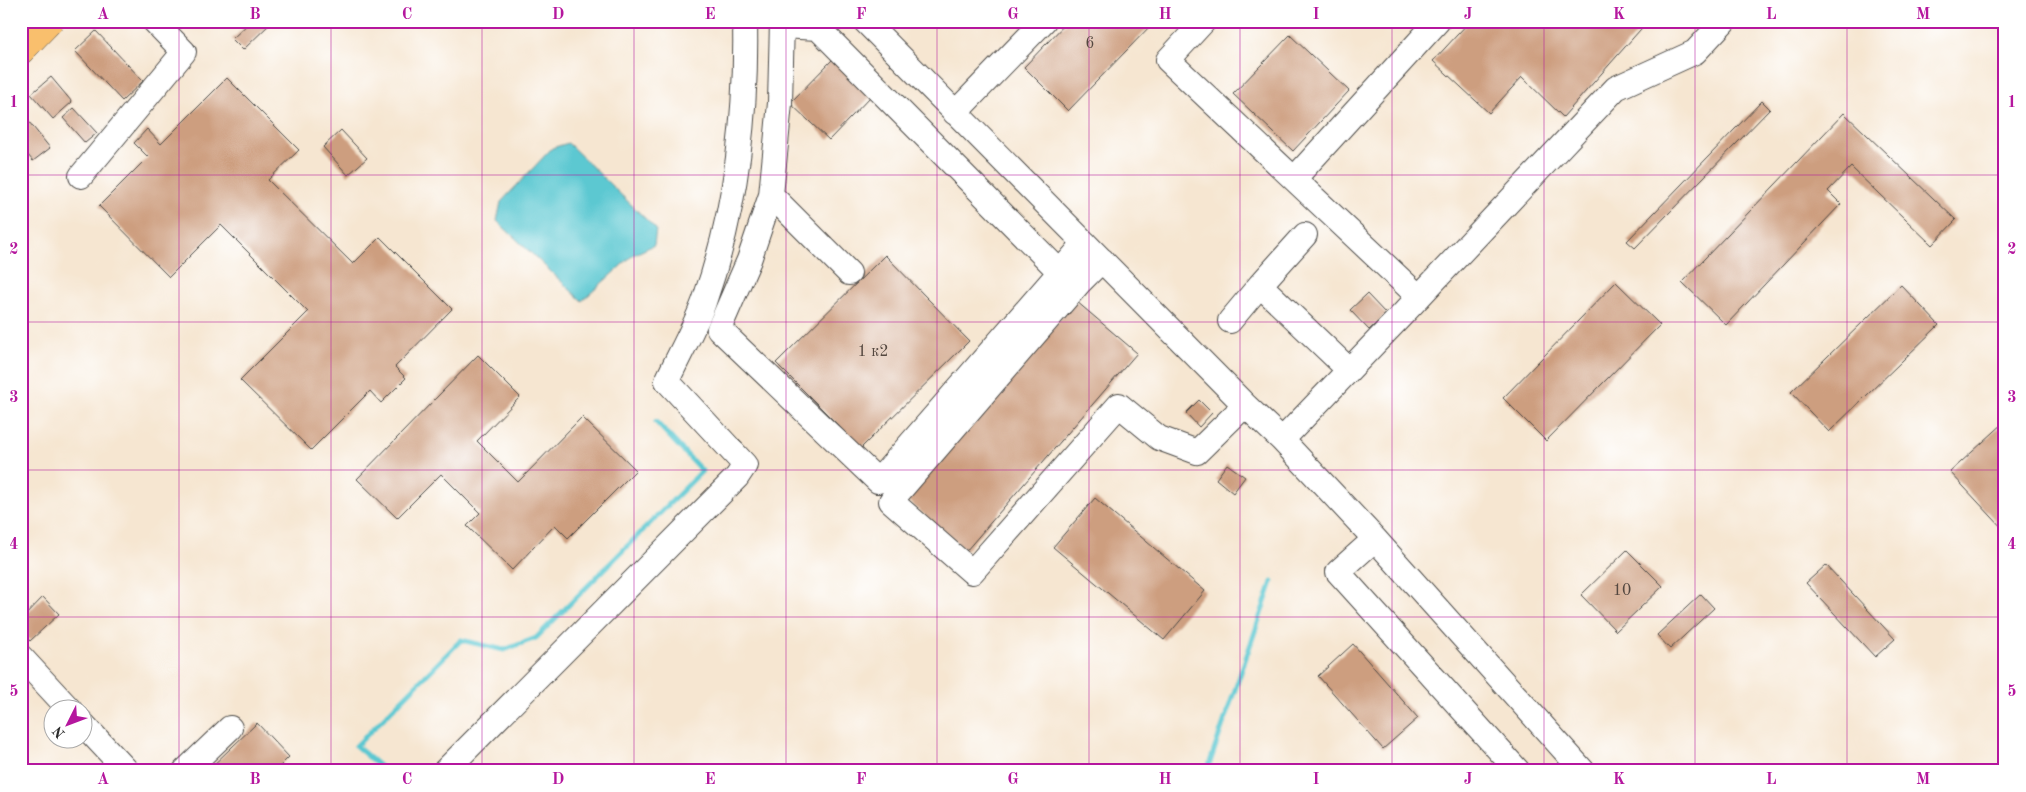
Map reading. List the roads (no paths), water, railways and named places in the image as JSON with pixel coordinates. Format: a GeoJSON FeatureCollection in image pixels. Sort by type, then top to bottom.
{"type":"FeatureCollection","features":[{"type":"Feature","properties":{"kind":"main road"},"geometry":{"type":"LineString","coordinates":[[21,50],[49,21]]}},
{"type":"Feature","properties":{"kind":"lane"},"geometry":{"type":"LineString","coordinates":[[81,176],[184,52],[154,21]]}},
{"type":"Feature","properties":{"kind":"lane"},"geometry":{"type":"LineString","coordinates":[[445,771],[737,477],[745,465],[667,382],[703,304],[722,248],[737,178],[742,114],[745,21]]}},
{"type":"Feature","properties":{"kind":"lane"},"geometry":{"type":"LineString","coordinates":[[865,21],[1245,405],[1282,440],[1375,539],[1583,771]]}},
{"type":"Feature","properties":{"kind":"lane"},"geometry":{"type":"LineString","coordinates":[[955,113],[1044,21]]}},
{"type":"Feature","properties":{"kind":"lane"},"geometry":{"type":"LineString","coordinates":[[1204,21],[1168,60],[1419,298]]}},
{"type":"Feature","properties":{"kind":"lane"},"geometry":{"type":"LineString","coordinates":[[1294,178],[1438,21]]}},
{"type":"Feature","properties":{"kind":"lane"},"geometry":{"type":"LineString","coordinates":[[1282,440],[1419,298],[1616,88],[1695,52],[1724,21]]}},
{"type":"Feature","properties":{"kind":"lane"},"geometry":{"type":"LineString","coordinates":[[1060,272],[818,28],[782,24],[780,103],[771,196],[749,260],[719,329],[878,481],[1060,272],[1085,243]]}},
{"type":"Feature","properties":{"kind":"lane"},"geometry":{"type":"LineString","coordinates":[[771,196],[849,273]]}},
{"type":"Feature","properties":{"kind":"lane"},"geometry":{"type":"LineString","coordinates":[[1230,321],[1305,235]]}},
{"type":"Feature","properties":{"kind":"lane"},"geometry":{"type":"LineString","coordinates":[[1102,260],[1080,282],[891,501],[972,572],[1119,404],[1159,438],[1197,452],[1245,405]]}},
{"type":"Feature","properties":{"kind":"lane"},"geometry":{"type":"LineString","coordinates":[[1260,285],[1349,370]]}},
{"type":"Feature","properties":{"kind":"lane"},"geometry":{"type":"LineString","coordinates":[[1375,539],[1338,572],[1518,771]]}},
{"type":"Feature","properties":{"kind":"lane"},"geometry":{"type":"LineString","coordinates":[[21,657],[61,700]]}},
{"type":"Feature","properties":{"kind":"lane"},"geometry":{"type":"LineString","coordinates":[[185,771],[230,728]]}},
{"type":"Feature","properties":{"kind":"lane"},"geometry":{"type":"LineString","coordinates":[[92,734],[127,771]]}},
{"type":"Feature","properties":{"kind":"water"},"geometry":{"type":"Polygon","coordinates":[[[568,143],[656,229],[654,245],[633,255],[582,301],[497,221],[501,202],[552,148],[568,143]]]}},
{"type":"Feature","properties":{"kind":"waterway"},"geometry":{"type":"LineString","coordinates":[[385,771],[356,746],[461,640],[504,650],[536,638],[702,471],[656,422]]}},
{"type":"Feature","properties":{"kind":"waterway"},"geometry":{"type":"LineString","coordinates":[[1207,771],[1272,582]]}}]}
